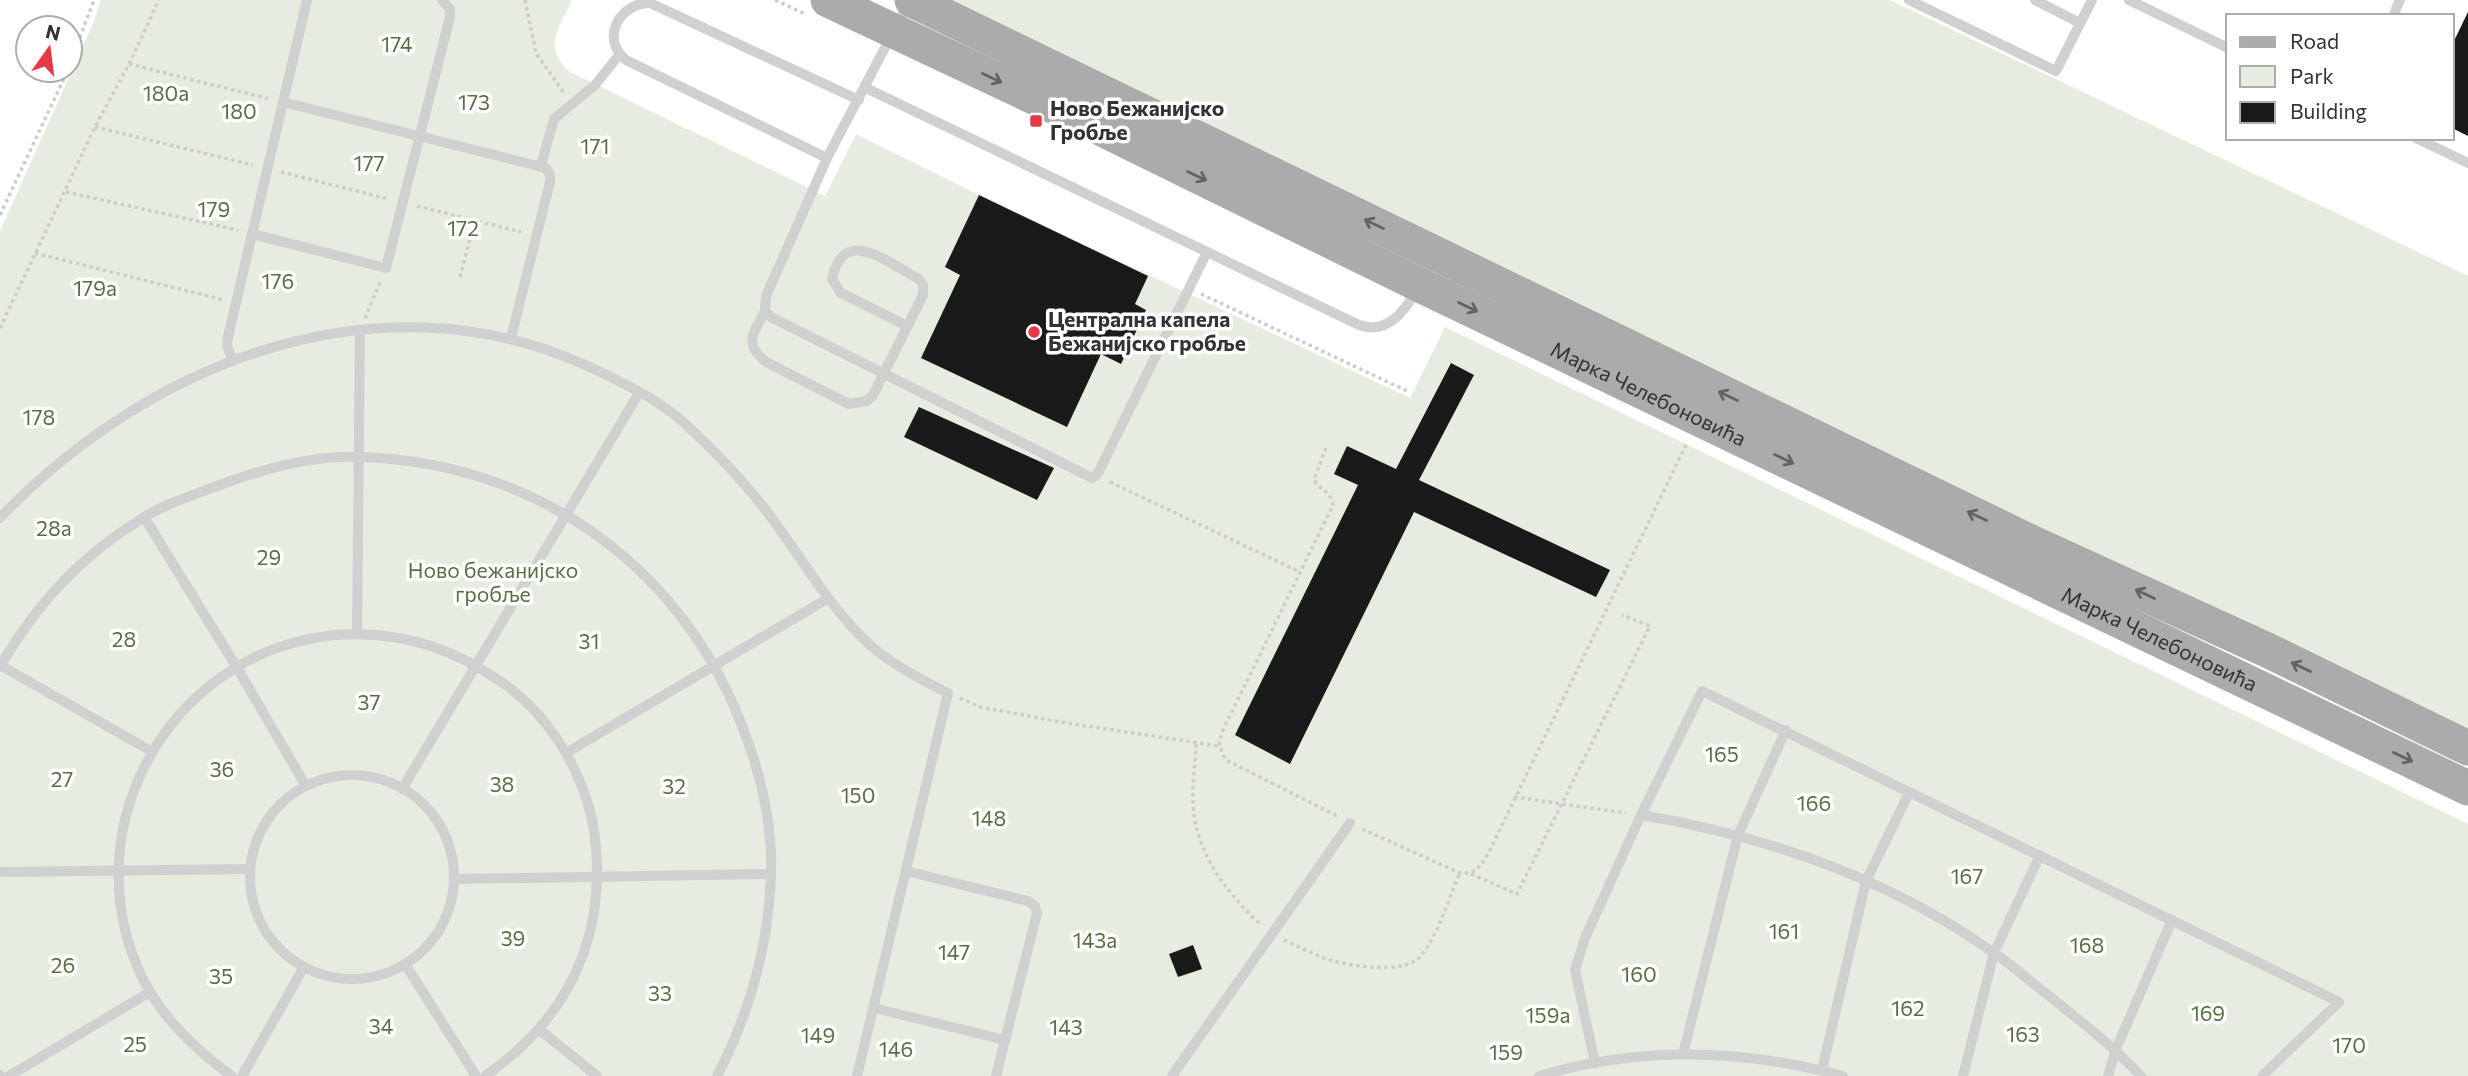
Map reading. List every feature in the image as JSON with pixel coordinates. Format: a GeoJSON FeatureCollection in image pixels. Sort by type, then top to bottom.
{"type":"FeatureCollection","features":[{"type":"Feature","properties":{"kind":"main road","name":"Марка Челебоновића"},"geometry":{"type":"LineString","coordinates":[[828,0],[1104,130],[1428,269]]}},
{"type":"Feature","properties":{"kind":"main road","name":"Марка Челебоновића"},"geometry":{"type":"LineString","coordinates":[[911,0],[1428,269],[2032,560],[2468,788]]}},
{"type":"Feature","properties":{"kind":"main road","name":"Марка Челебоновића"},"geometry":{"type":"LineString","coordinates":[[2032,560],[2267,650],[2468,748]]}},
{"type":"Feature","properties":{"kind":"lane"},"geometry":{"type":"LineString","coordinates":[[232,359],[227,345],[307,0]]}},
{"type":"Feature","properties":{"kind":"lane"},"geometry":{"type":"LineString","coordinates":[[252,234],[386,268],[450,17],[450,9],[442,0]]}},
{"type":"Feature","properties":{"kind":"lane"},"geometry":{"type":"LineString","coordinates":[[907,326],[841,293],[834,286],[832,279],[841,256],[849,250],[859,250],[919,279],[923,285],[923,295],[873,395],[867,401],[849,404],[766,362],[751,346],[765,311],[766,296],[827,158],[911,0]]}},
{"type":"Feature","properties":{"kind":"lane"},"geometry":{"type":"LineString","coordinates":[[1909,0],[2056,71],[2092,0]]}},
{"type":"Feature","properties":{"kind":"lane"},"geometry":{"type":"LineString","coordinates":[[2035,0],[2080,23]]}},
{"type":"Feature","properties":{"kind":"lane"},"geometry":{"type":"LineString","coordinates":[[2129,0],[2226,47]]}},
{"type":"Feature","properties":{"kind":"lane"},"geometry":{"type":"LineString","coordinates":[[827,158],[626,61],[619,55],[613,38],[617,20],[630,7],[639,3],[650,3],[859,100]]}},
{"type":"Feature","properties":{"kind":"lane"},"geometry":{"type":"LineString","coordinates":[[541,165],[554,119],[595,85],[619,55]]}},
{"type":"Feature","properties":{"kind":"lane"},"geometry":{"type":"LineString","coordinates":[[866,88],[1369,328],[1378,328],[1395,319],[1428,269]]}},
{"type":"Feature","properties":{"kind":"lane"},"geometry":{"type":"LineString","coordinates":[[283,102],[541,165],[550,176],[511,338]]}},
{"type":"Feature","properties":{"kind":"lane"},"geometry":{"type":"LineString","coordinates":[[2420,140],[2468,163]]}},
{"type":"Feature","properties":{"kind":"lane"},"geometry":{"type":"LineString","coordinates":[[765,311],[771,317],[1092,478],[1097,475],[1207,252]]}},
{"type":"Feature","properties":{"kind":"lane"},"geometry":{"type":"LineString","coordinates":[[0,518],[54,467],[110,424],[171,387],[232,359],[319,335],[415,327],[465,330],[511,338],[554,351],[610,376],[679,418],[745,485],[777,525],[827,599],[871,645],[903,668],[948,693],[857,1076]]}},
{"type":"Feature","properties":{"kind":"lane"},"geometry":{"type":"LineString","coordinates":[[358,634],[360,330]]}},
{"type":"Feature","properties":{"kind":"lane"},"geometry":{"type":"LineString","coordinates":[[402,789],[639,393]]}},
{"type":"Feature","properties":{"kind":"lane"},"geometry":{"type":"LineString","coordinates":[[151,751],[0,666],[24,628],[60,583],[144,517],[253,472],[292,464],[358,457],[402,461],[475,474],[566,514],[627,557],[688,623],[733,703],[751,749],[769,835],[771,874],[765,939],[739,1029],[717,1076]]}},
{"type":"Feature","properties":{"kind":"lane"},"geometry":{"type":"LineString","coordinates":[[144,517],[306,786]]}},
{"type":"Feature","properties":{"kind":"lane"},"geometry":{"type":"LineString","coordinates":[[566,753],[827,599]]}},
{"type":"Feature","properties":{"kind":"lane"},"geometry":{"type":"LineString","coordinates":[[232,1076],[205,1057],[175,1027],[150,992],[132,954],[122,913],[118,871],[122,829],[151,751],[175,718],[194,699],[236,666],[274,648],[315,637],[358,634],[389,635],[419,641],[477,665],[512,689],[541,718],[566,753],[587,802],[595,833],[598,876],[594,918],[583,958],[565,996],[540,1030],[512,1058],[485,1076]]}},
{"type":"Feature","properties":{"kind":"lane"},"geometry":{"type":"LineString","coordinates":[[1595,1063],[1575,970],[1585,938],[1702,691],[2339,1002],[2262,1076]]}},
{"type":"Feature","properties":{"kind":"lane"},"geometry":{"type":"LineString","coordinates":[[1683,1054],[1738,835],[1786,730]]}},
{"type":"Feature","properties":{"kind":"lane"},"geometry":{"type":"LineString","coordinates":[[354,776],[384,781],[402,789],[420,802],[434,818],[452,857],[452,899],[435,937],[421,952],[389,972],[355,979],[320,974],[303,967],[268,936],[250,893],[249,869],[253,848],[261,829],[273,811],[288,797],[325,779],[354,776]]}},
{"type":"Feature","properties":{"kind":"lane"},"geometry":{"type":"LineString","coordinates":[[1822,1070],[1866,881],[1909,793]]}},
{"type":"Feature","properties":{"kind":"lane"},"geometry":{"type":"LineString","coordinates":[[1641,816],[1738,835],[1800,854],[1866,881],[1931,914],[1994,953],[2116,1049],[2141,1076]]}},
{"type":"Feature","properties":{"kind":"lane"},"geometry":{"type":"LineString","coordinates":[[1172,1076],[1350,823]]}},
{"type":"Feature","properties":{"kind":"lane"},"geometry":{"type":"LineString","coordinates":[[1963,1076],[1994,953],[2040,855]]}},
{"type":"Feature","properties":{"kind":"lane"},"geometry":{"type":"LineString","coordinates":[[0,872],[249,869]]}},
{"type":"Feature","properties":{"kind":"lane"},"geometry":{"type":"LineString","coordinates":[[906,871],[1028,901],[1035,906],[1037,913],[996,1076]]}},
{"type":"Feature","properties":{"kind":"lane"},"geometry":{"type":"LineString","coordinates":[[454,879],[771,874]]}},
{"type":"Feature","properties":{"kind":"lane"},"geometry":{"type":"LineString","coordinates":[[2108,1076],[2116,1049],[2172,919]]}},
{"type":"Feature","properties":{"kind":"lane"},"geometry":{"type":"LineString","coordinates":[[405,964],[476,1076]]}},
{"type":"Feature","properties":{"kind":"lane"},"geometry":{"type":"LineString","coordinates":[[242,1076],[303,967]]}},
{"type":"Feature","properties":{"kind":"lane"},"geometry":{"type":"LineString","coordinates":[[9,1076],[150,992]]}},
{"type":"Feature","properties":{"kind":"lane"},"geometry":{"type":"LineString","coordinates":[[874,1008],[1005,1040]]}},
{"type":"Feature","properties":{"kind":"lane"},"geometry":{"type":"LineString","coordinates":[[540,1030],[597,1076]]}},
{"type":"Feature","properties":{"kind":"lane"},"geometry":{"type":"LineString","coordinates":[[1539,1076],[1640,1056],[1683,1054],[1740,1056],[1843,1076]]}},
{"type":"Feature","properties":{"kind":"path"},"geometry":{"type":"LineString","coordinates":[[84,27],[94,0]]}},
{"type":"Feature","properties":{"kind":"path"},"geometry":{"type":"LineString","coordinates":[[0,328],[95,127],[159,0]]}},
{"type":"Feature","properties":{"kind":"path"},"geometry":{"type":"LineString","coordinates":[[525,0],[537,53],[572,104]]}},
{"type":"Feature","properties":{"kind":"path"},"geometry":{"type":"LineString","coordinates":[[129,64],[283,102]]}},
{"type":"Feature","properties":{"kind":"path"},"geometry":{"type":"LineString","coordinates":[[0,215],[61,84]]}},
{"type":"Feature","properties":{"kind":"path"},"geometry":{"type":"LineString","coordinates":[[95,127],[536,235]]}},
{"type":"Feature","properties":{"kind":"path"},"geometry":{"type":"LineString","coordinates":[[66,192],[252,234]]}},
{"type":"Feature","properties":{"kind":"path"},"geometry":{"type":"LineString","coordinates":[[460,277],[475,220]]}},
{"type":"Feature","properties":{"kind":"path"},"geometry":{"type":"LineString","coordinates":[[35,253],[236,303]]}},
{"type":"Feature","properties":{"kind":"path"},"geometry":{"type":"LineString","coordinates":[[360,330],[386,268]]}},
{"type":"Feature","properties":{"kind":"path"},"geometry":{"type":"LineString","coordinates":[[1189,288],[1407,391]]}},
{"type":"Feature","properties":{"kind":"path"},"geometry":{"type":"LineString","coordinates":[[1471,874],[1488,854],[1689,439]]}},
{"type":"Feature","properties":{"kind":"path"},"geometry":{"type":"LineString","coordinates":[[1326,448],[1314,479],[1316,484],[1327,491],[1333,505],[1222,732],[1219,746],[1226,760],[1350,823],[1460,873],[1471,874],[1517,894],[1650,626],[1622,615]]}},
{"type":"Feature","properties":{"kind":"path"},"geometry":{"type":"LineString","coordinates":[[1097,475],[1300,572]]}},
{"type":"Feature","properties":{"kind":"path"},"geometry":{"type":"LineString","coordinates":[[948,693],[979,707],[1219,746]]}},
{"type":"Feature","properties":{"kind":"path"},"geometry":{"type":"LineString","coordinates":[[1514,797],[1641,816]]}},
{"type":"Feature","properties":{"kind":"green space","name":"Ново бежанијско гробље"},"geometry":{"type":"Polygon","coordinates":[[[101,0],[572,0],[558,28],[555,46],[562,63],[570,72],[825,196],[856,134],[979,195],[1410,398],[1445,327],[2468,824],[2468,1076],[0,1076],[0,231],[66,84],[84,84],[84,43],[101,0]]]}},
{"type":"Feature","properties":{"kind":"green space"},"geometry":{"type":"Polygon","coordinates":[[[912,0],[1890,0],[2468,276],[2468,730],[912,0]]]}},
{"type":"Feature","properties":{"kind":"building"},"geometry":{"type":"Polygon","coordinates":[[[2468,12],[2468,136],[2454,129],[2454,41],[2468,12]]]}},
{"type":"Feature","properties":{"kind":"building","name":"Централна капела Бежанијско гробље"},"geometry":{"type":"Polygon","coordinates":[[[979,195],[1148,276],[1135,304],[1146,310],[1121,364],[1101,354],[1067,427],[921,358],[960,275],[945,267],[979,195]]]}},
{"type":"Feature","properties":{"kind":"building"},"geometry":{"type":"Polygon","coordinates":[[[1451,363],[1474,375],[1419,480],[1610,570],[1596,597],[1414,512],[1290,764],[1235,735],[1358,485],[1334,474],[1347,446],[1396,469],[1451,363]]]}},
{"type":"Feature","properties":{"kind":"building"},"geometry":{"type":"Polygon","coordinates":[[[919,407],[1054,468],[1037,500],[904,437],[919,407]]]}},
{"type":"Feature","properties":{"kind":"building"},"geometry":{"type":"Polygon","coordinates":[[[1193,945],[1202,969],[1178,977],[1169,954],[1193,945]]]}},
{"type":"Feature","properties":{"kind":"place","name":"Ново Бежанијско Гробље"},"geometry":{"type":"Point","coordinates":[1036,121]}},
{"type":"Feature","properties":{"kind":"place","name":"Централна капела Бежанијско гробље"},"geometry":{"type":"Point","coordinates":[1034,332]}},
{"type":"Feature","properties":{"kind":"park label","name":"174"},"geometry":{"type":"Point","coordinates":[397,45]}},
{"type":"Feature","properties":{"kind":"park label","name":"180a"},"geometry":{"type":"Point","coordinates":[166,94]}},
{"type":"Feature","properties":{"kind":"park label","name":"173"},"geometry":{"type":"Point","coordinates":[474,103]}},
{"type":"Feature","properties":{"kind":"park label","name":"180"},"geometry":{"type":"Point","coordinates":[239,112]}},
{"type":"Feature","properties":{"kind":"park label","name":"171"},"geometry":{"type":"Point","coordinates":[595,147]}},
{"type":"Feature","properties":{"kind":"park label","name":"177"},"geometry":{"type":"Point","coordinates":[369,164]}},
{"type":"Feature","properties":{"kind":"park label","name":"179"},"geometry":{"type":"Point","coordinates":[214,210]}},
{"type":"Feature","properties":{"kind":"park label","name":"172"},"geometry":{"type":"Point","coordinates":[463,229]}},
{"type":"Feature","properties":{"kind":"park label","name":"176"},"geometry":{"type":"Point","coordinates":[278,282]}},
{"type":"Feature","properties":{"kind":"park label","name":"179a"},"geometry":{"type":"Point","coordinates":[95,289]}},
{"type":"Feature","properties":{"kind":"park label","name":"178"},"geometry":{"type":"Point","coordinates":[39,418]}},
{"type":"Feature","properties":{"kind":"park label","name":"28a"},"geometry":{"type":"Point","coordinates":[54,529]}},
{"type":"Feature","properties":{"kind":"park label","name":"29"},"geometry":{"type":"Point","coordinates":[269,558]}},
{"type":"Feature","properties":{"kind":"park label","name":"28"},"geometry":{"type":"Point","coordinates":[124,640]}},
{"type":"Feature","properties":{"kind":"park label","name":"31"},"geometry":{"type":"Point","coordinates":[589,642]}},
{"type":"Feature","properties":{"kind":"park label","name":"37"},"geometry":{"type":"Point","coordinates":[369,703]}},
{"type":"Feature","properties":{"kind":"park label","name":"165"},"geometry":{"type":"Point","coordinates":[1722,755]}},
{"type":"Feature","properties":{"kind":"park label","name":"36"},"geometry":{"type":"Point","coordinates":[222,770]}},
{"type":"Feature","properties":{"kind":"park label","name":"27"},"geometry":{"type":"Point","coordinates":[62,780]}},
{"type":"Feature","properties":{"kind":"park label","name":"38"},"geometry":{"type":"Point","coordinates":[502,785]}},
{"type":"Feature","properties":{"kind":"park label","name":"32"},"geometry":{"type":"Point","coordinates":[674,787]}},
{"type":"Feature","properties":{"kind":"park label","name":"150"},"geometry":{"type":"Point","coordinates":[858,796]}},
{"type":"Feature","properties":{"kind":"park label","name":"166"},"geometry":{"type":"Point","coordinates":[1814,804]}},
{"type":"Feature","properties":{"kind":"park label","name":"148"},"geometry":{"type":"Point","coordinates":[989,819]}},
{"type":"Feature","properties":{"kind":"park label","name":"167"},"geometry":{"type":"Point","coordinates":[1967,877]}},
{"type":"Feature","properties":{"kind":"park label","name":"161"},"geometry":{"type":"Point","coordinates":[1784,932]}},
{"type":"Feature","properties":{"kind":"park label","name":"39"},"geometry":{"type":"Point","coordinates":[513,939]}},
{"type":"Feature","properties":{"kind":"park label","name":"143a"},"geometry":{"type":"Point","coordinates":[1095,941]}},
{"type":"Feature","properties":{"kind":"park label","name":"168"},"geometry":{"type":"Point","coordinates":[2087,946]}},
{"type":"Feature","properties":{"kind":"park label","name":"147"},"geometry":{"type":"Point","coordinates":[954,953]}},
{"type":"Feature","properties":{"kind":"park label","name":"26"},"geometry":{"type":"Point","coordinates":[63,966]}},
{"type":"Feature","properties":{"kind":"park label","name":"160"},"geometry":{"type":"Point","coordinates":[1639,975]}},
{"type":"Feature","properties":{"kind":"park label","name":"35"},"geometry":{"type":"Point","coordinates":[221,977]}},
{"type":"Feature","properties":{"kind":"park label","name":"33"},"geometry":{"type":"Point","coordinates":[660,994]}},
{"type":"Feature","properties":{"kind":"park label","name":"162"},"geometry":{"type":"Point","coordinates":[1908,1009]}},
{"type":"Feature","properties":{"kind":"park label","name":"169"},"geometry":{"type":"Point","coordinates":[2208,1014]}},
{"type":"Feature","properties":{"kind":"park label","name":"159a"},"geometry":{"type":"Point","coordinates":[1548,1016]}},
{"type":"Feature","properties":{"kind":"park label","name":"34"},"geometry":{"type":"Point","coordinates":[381,1027]}},
{"type":"Feature","properties":{"kind":"park label","name":"143"},"geometry":{"type":"Point","coordinates":[1066,1028]}},
{"type":"Feature","properties":{"kind":"park label","name":"163"},"geometry":{"type":"Point","coordinates":[2023,1035]}},
{"type":"Feature","properties":{"kind":"park label","name":"149"},"geometry":{"type":"Point","coordinates":[818,1036]}},
{"type":"Feature","properties":{"kind":"park label","name":"25"},"geometry":{"type":"Point","coordinates":[135,1045]}},
{"type":"Feature","properties":{"kind":"park label","name":"170"},"geometry":{"type":"Point","coordinates":[2349,1046]}},
{"type":"Feature","properties":{"kind":"park label","name":"146"},"geometry":{"type":"Point","coordinates":[896,1050]}},
{"type":"Feature","properties":{"kind":"park label","name":"159"},"geometry":{"type":"Point","coordinates":[1506,1053]}}]}
